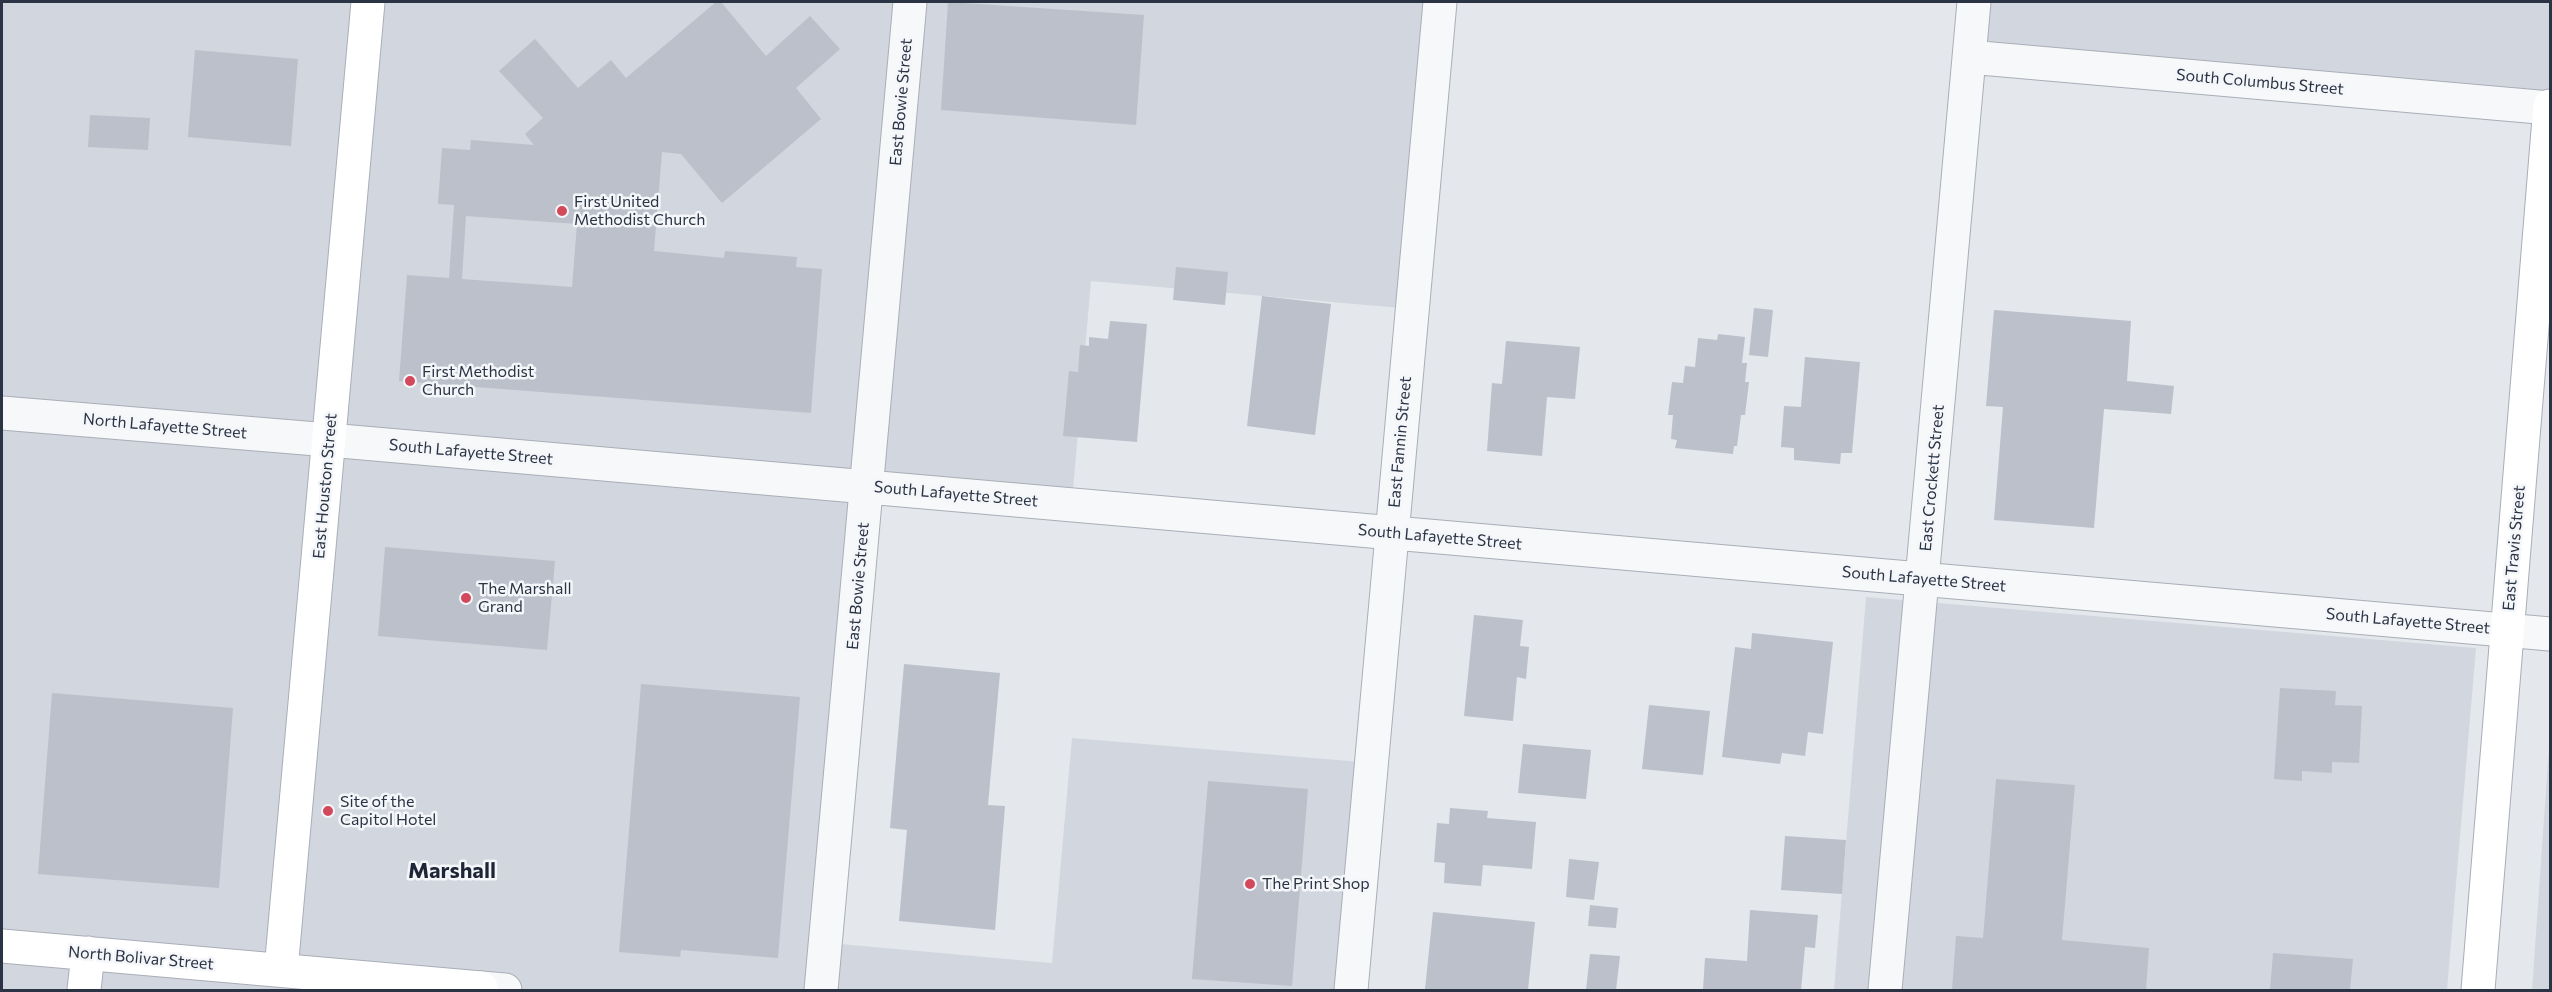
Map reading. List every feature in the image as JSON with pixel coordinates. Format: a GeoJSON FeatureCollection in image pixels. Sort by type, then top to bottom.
{"type":"FeatureCollection","features":[{"type":"Feature","properties":{"kind":"main road","name":"East Houston Street"},"geometry":{"type":"LineString","coordinates":[[281,970],[368,2]]}},
{"type":"Feature","properties":{"kind":"main road","name":"East Travis Street"},"geometry":{"type":"LineString","coordinates":[[2478,990],[2550,107]]}},
{"type":"Feature","properties":{"kind":"main road","name":"North Bolivar Street"},"geometry":{"type":"LineString","coordinates":[[2,946],[489,990]]}},
{"type":"Feature","properties":{"kind":"main road"},"geometry":{"type":"LineString","coordinates":[[84,990],[88,953]]}},
{"type":"Feature","properties":{"kind":"street","name":"East Bowie Street"},"geometry":{"type":"LineString","coordinates":[[821,990],[910,2]]}},
{"type":"Feature","properties":{"kind":"street"},"geometry":{"type":"LineString","coordinates":[[1430,2],[1440,2]]}},
{"type":"Feature","properties":{"kind":"street","name":"East Fannin Street"},"geometry":{"type":"LineString","coordinates":[[1351,990],[1440,2]]}},
{"type":"Feature","properties":{"kind":"street","name":"East Crockett Street"},"geometry":{"type":"LineString","coordinates":[[1885,990],[1974,2]]}},
{"type":"Feature","properties":{"kind":"street","name":"South Columbus Street"},"geometry":{"type":"LineString","coordinates":[[1969,57],[2550,107]]}},
{"type":"Feature","properties":{"kind":"street","name":"North Lafayette Street"},"geometry":{"type":"LineString","coordinates":[[2,413],[329,440]]}},
{"type":"Feature","properties":{"kind":"street","name":"South Lafayette Street"},"geometry":{"type":"LineString","coordinates":[[329,440],[2550,634]]}},
{"type":"Feature","properties":{"kind":"shaded area"},"geometry":{"type":"Polygon","coordinates":[[[2,2],[1441,2],[1413,309],[1091,281],[1071,513],[868,495],[829,943],[1052,963],[1072,738],[1361,762],[1341,990],[2,990],[2,2]]]}},
{"type":"Feature","properties":{"kind":"shaded area"},"geometry":{"type":"Polygon","coordinates":[[[1960,2],[2550,2],[2548,116],[1955,61],[1960,2]]]}},
{"type":"Feature","properties":{"kind":"shaded area"},"geometry":{"type":"Polygon","coordinates":[[[1866,597],[2476,648],[2447,990],[1834,990],[1866,597]]]}},
{"type":"Feature","properties":{"kind":"shaded area"},"geometry":{"type":"Polygon","coordinates":[[[2550,734],[2550,990],[2532,990],[2550,734]]]}},
{"type":"Feature","properties":{"kind":"building","name":"First United Methodist Church"},"geometry":{"type":"Polygon","coordinates":[[[716,2],[721,2],[766,56],[810,16],[840,49],[796,88],[821,119],[722,203],[681,154],[662,152],[654,251],[724,258],[725,251],[797,257],[796,267],[822,269],[811,413],[399,381],[407,275],[449,278],[454,205],[438,204],[442,148],[470,150],[471,140],[534,145],[525,134],[543,118],[499,71],[535,39],[578,88],[611,60],[626,78],[716,2]],[[466,216],[462,279],[572,287],[577,224],[466,216]]]}},
{"type":"Feature","properties":{"kind":"building"},"geometry":{"type":"Polygon","coordinates":[[[948,2],[1144,15],[1136,125],[941,110],[948,2]]]}},
{"type":"Feature","properties":{"kind":"building"},"geometry":{"type":"Polygon","coordinates":[[[195,50],[298,59],[291,146],[188,137],[195,50]]]}},
{"type":"Feature","properties":{"kind":"building"},"geometry":{"type":"Polygon","coordinates":[[[90,115],[150,118],[148,150],[88,147],[90,115]]]}},
{"type":"Feature","properties":{"kind":"building"},"geometry":{"type":"Polygon","coordinates":[[[1176,267],[1228,272],[1225,305],[1173,300],[1176,267]]]}},
{"type":"Feature","properties":{"kind":"building"},"geometry":{"type":"Polygon","coordinates":[[[1262,296],[1331,304],[1315,435],[1247,426],[1262,296]]]}},
{"type":"Feature","properties":{"kind":"building"},"geometry":{"type":"Polygon","coordinates":[[[1754,308],[1773,310],[1768,357],[1749,355],[1754,308]]]}},
{"type":"Feature","properties":{"kind":"building"},"geometry":{"type":"Polygon","coordinates":[[[1994,310],[2131,321],[2127,381],[2174,386],[2171,414],[2104,409],[2094,528],[1994,520],[2003,407],[1986,406],[1994,310]]]}},
{"type":"Feature","properties":{"kind":"building"},"geometry":{"type":"Polygon","coordinates":[[[1110,321],[1147,324],[1137,442],[1063,436],[1069,371],[1078,372],[1080,345],[1089,346],[1089,337],[1108,339],[1110,321]]]}},
{"type":"Feature","properties":{"kind":"building"},"geometry":{"type":"Polygon","coordinates":[[[1718,334],[1745,337],[1742,363],[1747,363],[1745,382],[1749,382],[1745,415],[1741,415],[1737,446],[1734,446],[1733,454],[1675,448],[1677,440],[1671,439],[1673,415],[1668,415],[1672,382],[1683,383],[1685,366],[1695,367],[1698,338],[1717,340],[1718,334]]]}},
{"type":"Feature","properties":{"kind":"building"},"geometry":{"type":"Polygon","coordinates":[[[1506,341],[1580,347],[1575,399],[1547,397],[1542,456],[1487,451],[1492,383],[1502,384],[1506,341]]]}},
{"type":"Feature","properties":{"kind":"building"},"geometry":{"type":"Polygon","coordinates":[[[1805,357],[1860,362],[1852,453],[1841,453],[1840,464],[1794,460],[1794,448],[1781,447],[1784,406],[1801,407],[1805,357]]]}},
{"type":"Feature","properties":{"kind":"building","name":"The Marshall Grand"},"geometry":{"type":"Polygon","coordinates":[[[385,547],[555,561],[547,650],[378,636],[385,547]]]}},
{"type":"Feature","properties":{"kind":"building"},"geometry":{"type":"Polygon","coordinates":[[[1474,615],[1523,620],[1520,646],[1529,647],[1526,679],[1517,677],[1513,721],[1464,716],[1474,615]]]}},
{"type":"Feature","properties":{"kind":"building"},"geometry":{"type":"Polygon","coordinates":[[[1752,633],[1833,642],[1823,734],[1808,732],[1805,756],[1782,753],[1780,764],[1722,757],[1735,647],[1751,649],[1752,633]]]}},
{"type":"Feature","properties":{"kind":"building"},"geometry":{"type":"Polygon","coordinates":[[[904,664],[1000,673],[988,805],[1005,806],[995,930],[899,921],[907,830],[890,828],[904,664]]]}},
{"type":"Feature","properties":{"kind":"building"},"geometry":{"type":"Polygon","coordinates":[[[641,684],[800,697],[778,958],[681,950],[680,957],[619,952],[641,684]]]}},
{"type":"Feature","properties":{"kind":"building"},"geometry":{"type":"Polygon","coordinates":[[[2280,688],[2336,691],[2335,705],[2362,706],[2359,763],[2332,762],[2332,773],[2302,771],[2302,781],[2274,779],[2280,688]]]}},
{"type":"Feature","properties":{"kind":"building"},"geometry":{"type":"Polygon","coordinates":[[[52,693],[233,708],[219,888],[38,874],[52,693]]]}},
{"type":"Feature","properties":{"kind":"building"},"geometry":{"type":"Polygon","coordinates":[[[1649,705],[1710,711],[1703,775],[1642,769],[1649,705]]]}},
{"type":"Feature","properties":{"kind":"building"},"geometry":{"type":"Polygon","coordinates":[[[1523,744],[1591,750],[1586,799],[1518,793],[1523,744]]]}},
{"type":"Feature","properties":{"kind":"building"},"geometry":{"type":"Polygon","coordinates":[[[1996,779],[2075,785],[2062,940],[2149,948],[2146,990],[1952,990],[1956,936],[1983,938],[1996,779]]]}},
{"type":"Feature","properties":{"kind":"building","name":"The Print Shop"},"geometry":{"type":"Polygon","coordinates":[[[1208,781],[1308,789],[1292,986],[1192,979],[1208,781]]]}},
{"type":"Feature","properties":{"kind":"building"},"geometry":{"type":"Polygon","coordinates":[[[1450,808],[1488,811],[1487,818],[1536,822],[1532,869],[1483,865],[1481,886],[1444,883],[1445,863],[1434,862],[1437,823],[1449,824],[1450,808]]]}},
{"type":"Feature","properties":{"kind":"building"},"geometry":{"type":"Polygon","coordinates":[[[1785,836],[1846,840],[1842,894],[1781,890],[1785,836]]]}},
{"type":"Feature","properties":{"kind":"building"},"geometry":{"type":"Polygon","coordinates":[[[1569,859],[1599,862],[1594,900],[1566,897],[1569,859]]]}},
{"type":"Feature","properties":{"kind":"building"},"geometry":{"type":"Polygon","coordinates":[[[1590,905],[1618,908],[1616,928],[1588,926],[1590,905]]]}},
{"type":"Feature","properties":{"kind":"building"},"geometry":{"type":"Polygon","coordinates":[[[1750,910],[1818,915],[1815,948],[1805,947],[1801,990],[1703,990],[1705,958],[1747,961],[1750,910]]]}},
{"type":"Feature","properties":{"kind":"building"},"geometry":{"type":"Polygon","coordinates":[[[1433,912],[1535,922],[1528,990],[1425,989],[1433,912]]]}},
{"type":"Feature","properties":{"kind":"building"},"geometry":{"type":"Polygon","coordinates":[[[2273,953],[2353,959],[2350,990],[2270,990],[2273,953]]]}},
{"type":"Feature","properties":{"kind":"building"},"geometry":{"type":"Polygon","coordinates":[[[1590,954],[1620,956],[1616,990],[1586,990],[1590,954]]]}},
{"type":"Feature","properties":{"kind":"place","name":"First United Methodist Church"},"geometry":{"type":"Point","coordinates":[562,211]}},
{"type":"Feature","properties":{"kind":"place","name":"First Methodist Church"},"geometry":{"type":"Point","coordinates":[410,381]}},
{"type":"Feature","properties":{"kind":"place","name":"The Marshall Grand"},"geometry":{"type":"Point","coordinates":[466,598]}},
{"type":"Feature","properties":{"kind":"place","name":"Site of the Capitol Hotel"},"geometry":{"type":"Point","coordinates":[328,811]}},
{"type":"Feature","properties":{"kind":"place","name":"The Print Shop"},"geometry":{"type":"Point","coordinates":[1250,884]}},
{"type":"Feature","properties":{"kind":"district","name":"Marshall"},"geometry":{"type":"Point","coordinates":[452,871]}}]}
